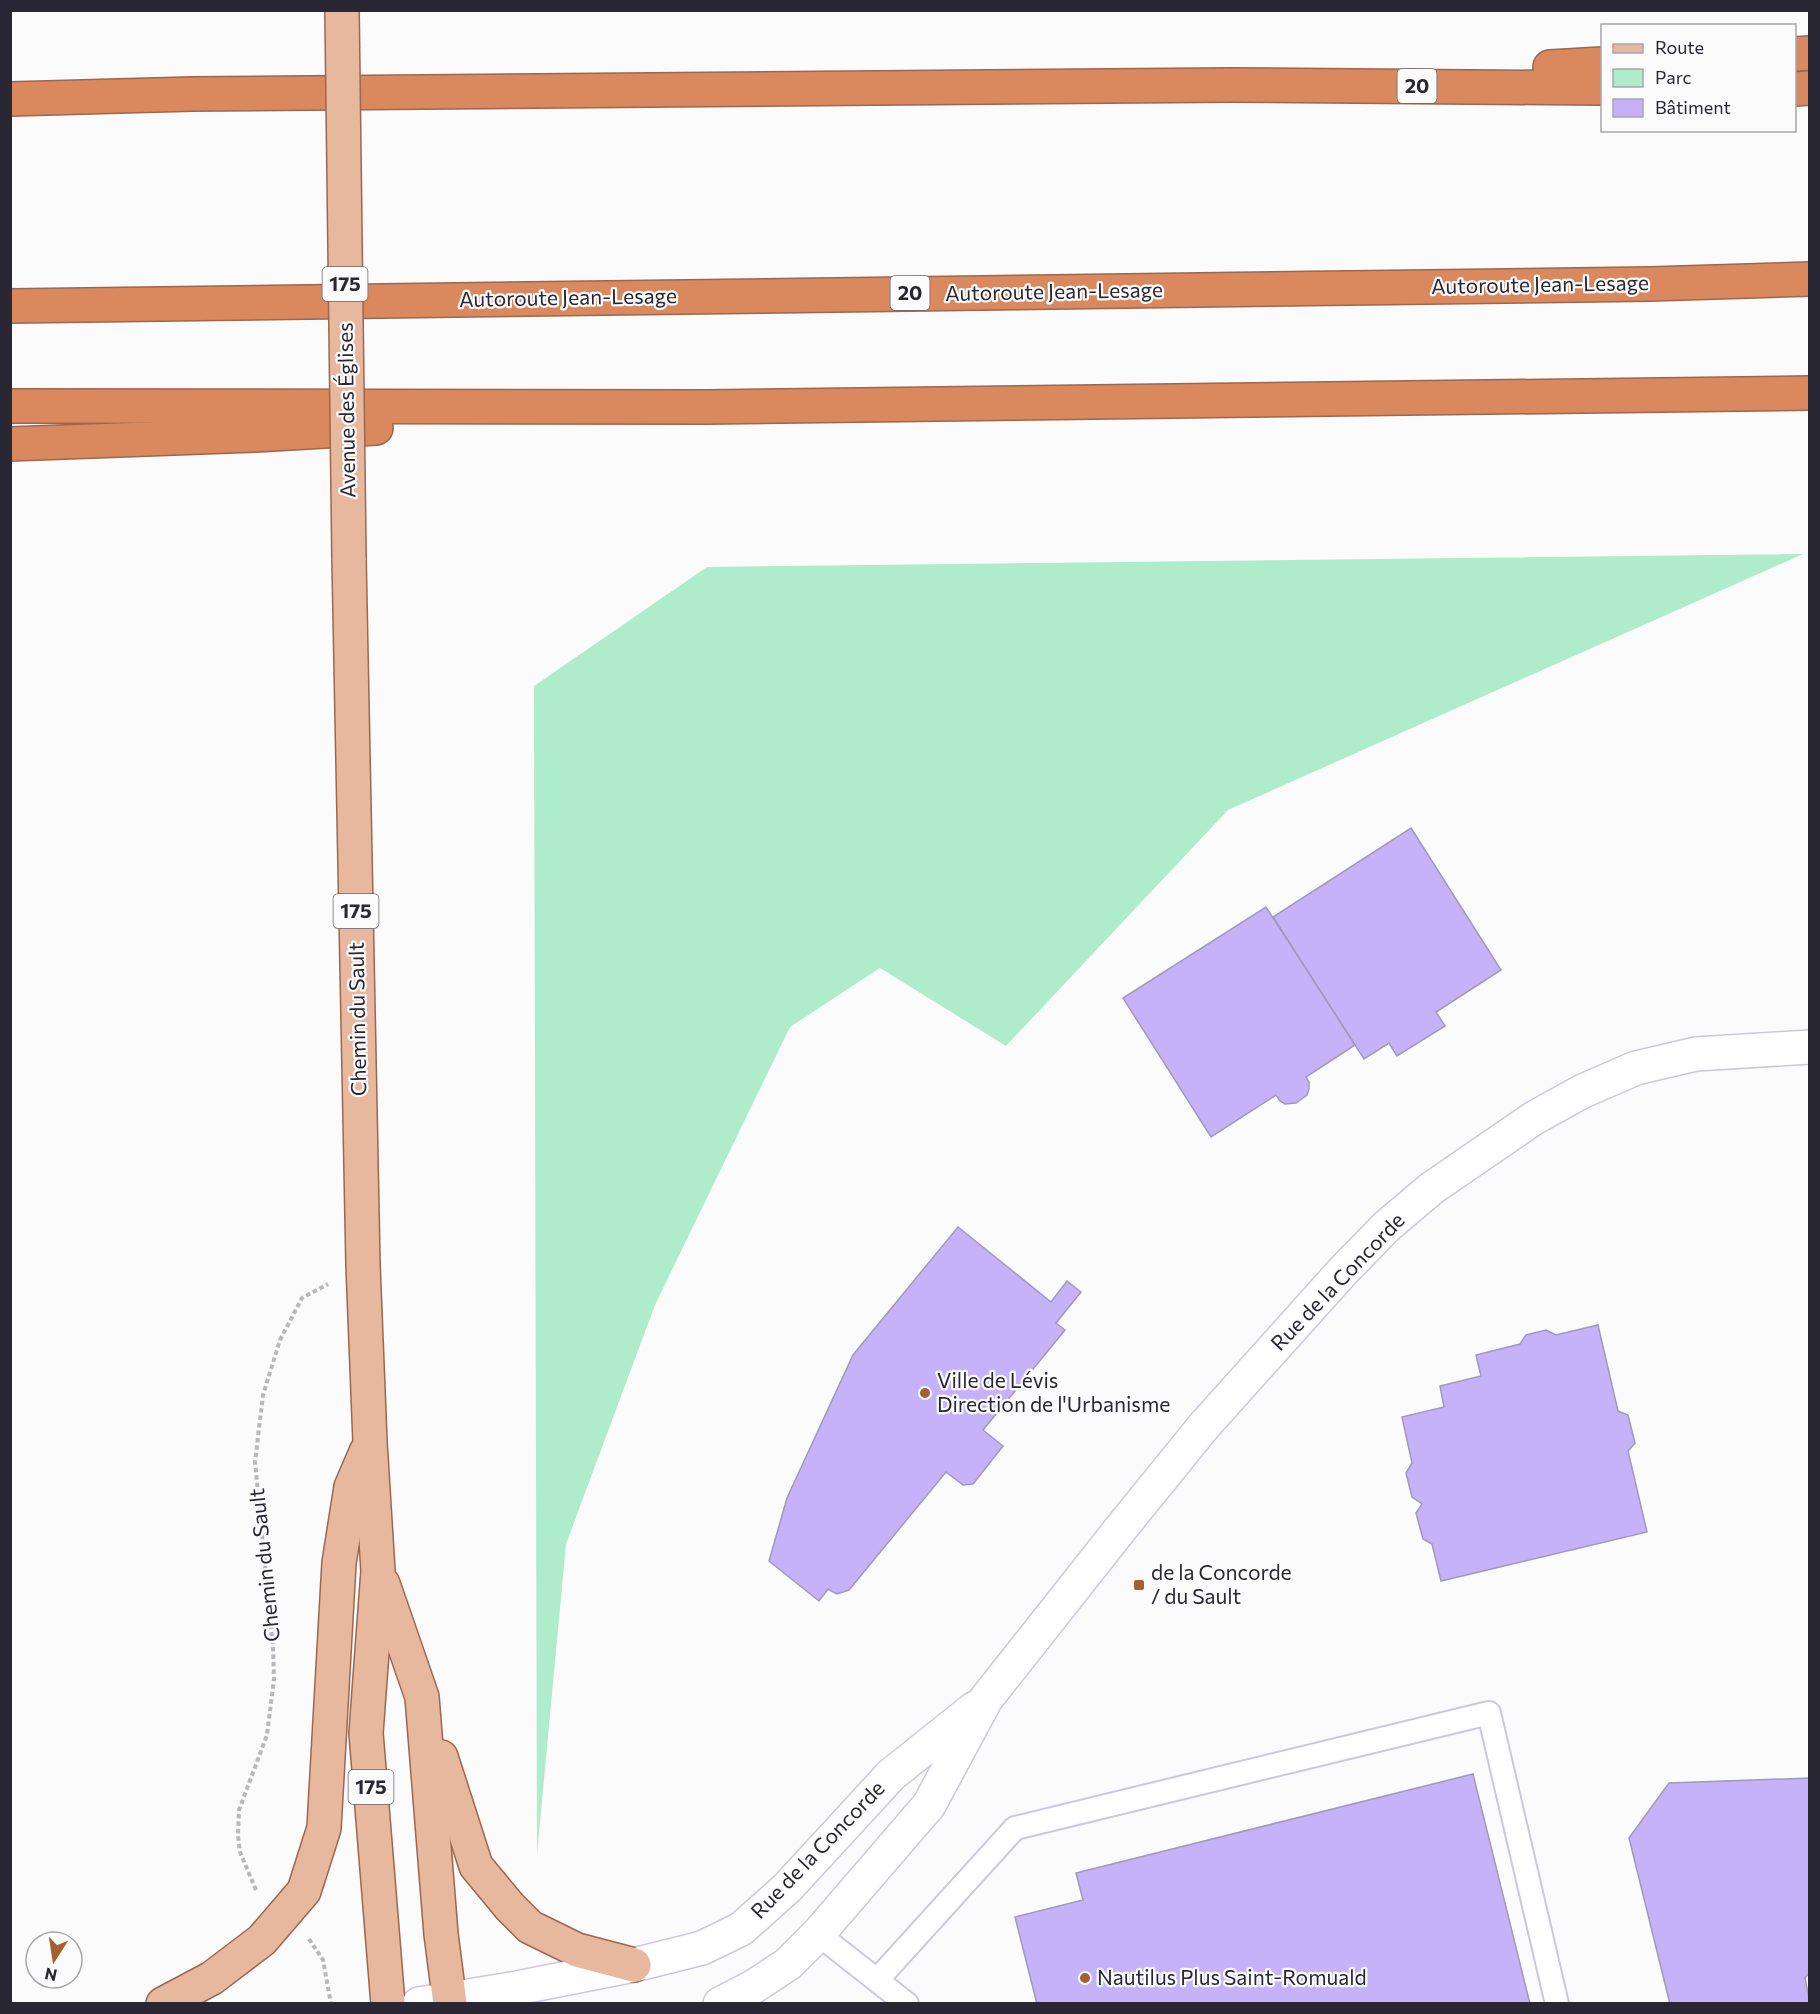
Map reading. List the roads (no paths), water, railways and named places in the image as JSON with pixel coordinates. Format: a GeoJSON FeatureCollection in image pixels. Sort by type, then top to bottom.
{"type":"FeatureCollection","features":[{"type":"Feature","properties":{"kind":"highway"},"geometry":{"type":"LineString","coordinates":[[1232,85],[1601,64]]}},
{"type":"Feature","properties":{"kind":"highway","name":"20"},"geometry":{"type":"LineString","coordinates":[[10,99],[204,94],[1232,85],[1601,88]]}},
{"type":"Feature","properties":{"kind":"highway","name":"Autoroute Jean-Lesage"},"geometry":{"type":"LineString","coordinates":[[10,306],[1603,284],[1809,279]]}},
{"type":"Feature","properties":{"kind":"highway"},"geometry":{"type":"LineString","coordinates":[[10,406],[707,407],[1809,393]]}},
{"type":"Feature","properties":{"kind":"highway"},"geometry":{"type":"LineString","coordinates":[[10,444],[256,435],[707,407]]}},
{"type":"Feature","properties":{"kind":"main road","name":"Avenue des Églises"},"geometry":{"type":"LineString","coordinates":[[342,10],[349,558]]}},
{"type":"Feature","properties":{"kind":"main road","name":"Chemin du Sault"},"geometry":{"type":"LineString","coordinates":[[349,558],[363,1264],[378,1571],[366,1733],[388,2004]]}},
{"type":"Feature","properties":{"kind":"main road"},"geometry":{"type":"LineString","coordinates":[[163,2004],[212,1978],[262,1940],[304,1891],[324,1828],[339,1563],[351,1487],[370,1442]]}},
{"type":"Feature","properties":{"kind":"main road","name":"Chemin du Sault"},"geometry":{"type":"LineString","coordinates":[[378,1571],[422,1697],[441,1934],[440,2002]]}},
{"type":"Feature","properties":{"kind":"main road"},"geometry":{"type":"LineString","coordinates":[[422,1697],[476,1866],[530,1927],[577,1950],[634,1965]]}},
{"type":"Feature","properties":{"kind":"street","name":"Rue de la Concorde"},"geometry":{"type":"LineString","coordinates":[[720,2004],[753,1988],[788,1964],[818,1934],[929,1805],[986,1699],[1203,1427],[1344,1270],[1387,1226],[1432,1188],[1534,1118],[1583,1091],[1636,1068],[1696,1054],[1809,1047]]}},
{"type":"Feature","properties":{"kind":"street","name":"Rue de la Concorde"},"geometry":{"type":"LineString","coordinates":[[440,2002],[634,1965],[702,1948],[741,1929],[787,1888],[891,1775],[986,1699]]}},
{"type":"Feature","properties":{"kind":"lane"},"geometry":{"type":"LineString","coordinates":[[877,1980],[1016,1828],[1489,1713],[1557,2004]]}},
{"type":"Feature","properties":{"kind":"lane"},"geometry":{"type":"LineString","coordinates":[[818,1934],[907,2004]]}},
{"type":"Feature","properties":{"kind":"place","name":"Ville de Lévis Direction de l'Urbanisme"},"geometry":{"type":"Point","coordinates":[925,1393]}},
{"type":"Feature","properties":{"kind":"place","name":"de la Concorde / du Sault"},"geometry":{"type":"Point","coordinates":[1139,1585]}},
{"type":"Feature","properties":{"kind":"place","name":"Nautilus Plus Saint-Romuald"},"geometry":{"type":"Point","coordinates":[1085,1978]}}]}
